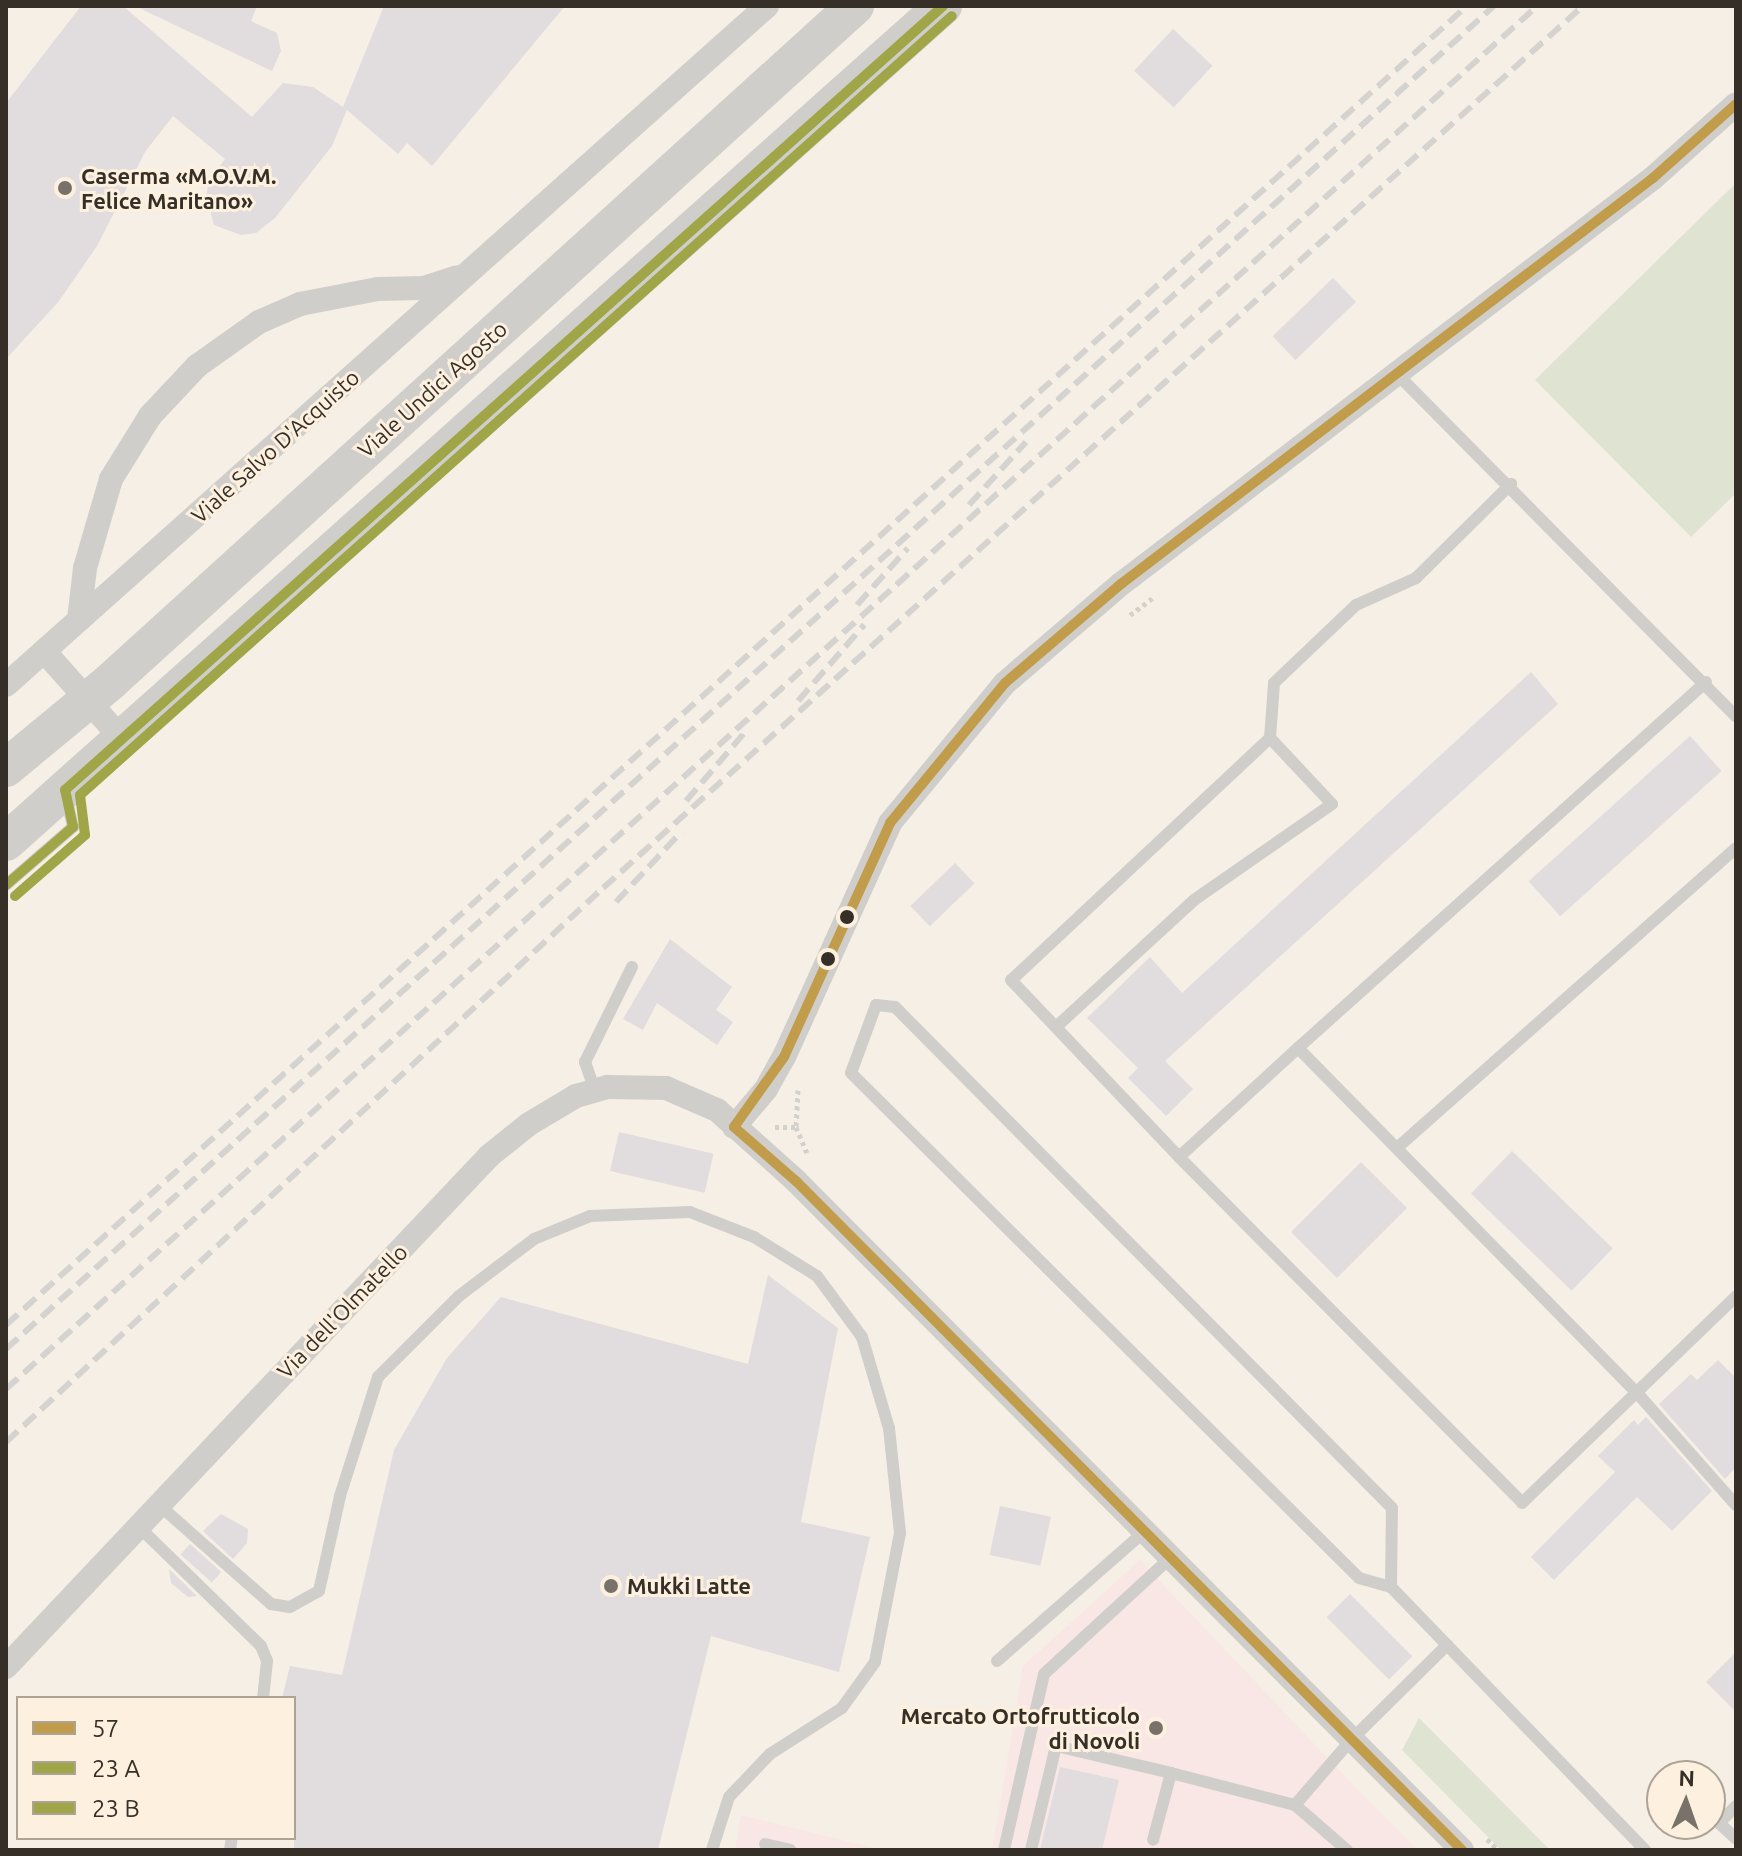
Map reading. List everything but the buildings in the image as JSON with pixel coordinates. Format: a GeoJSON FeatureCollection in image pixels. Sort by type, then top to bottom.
{"type":"FeatureCollection","features":[{"type":"Feature","properties":{"kind":"main road","name":"Viale Undici Agosto"},"geometry":{"type":"LineString","coordinates":[[6,768],[88,700],[855,6]]}},
{"type":"Feature","properties":{"kind":"main road"},"geometry":{"type":"LineString","coordinates":[[6,842],[943,6]]}},
{"type":"Feature","properties":{"kind":"street","name":"Viale Salvo D'Acquisto"},"geometry":{"type":"LineString","coordinates":[[6,685],[767,6]]}},
{"type":"Feature","properties":{"kind":"street"},"geometry":{"type":"LineString","coordinates":[[734,1127],[766,1089],[784,1057],[890,823],[973,717],[1035,654],[1653,178],[1736,104]]}},
{"type":"Feature","properties":{"kind":"street","name":"Viale Salvo D'Acquisto"},"geometry":{"type":"LineString","coordinates":[[79,620],[85,568],[111,479],[150,416],[197,366],[259,322],[300,304],[378,289],[424,288],[471,271]]}},
{"type":"Feature","properties":{"kind":"street"},"geometry":{"type":"LineString","coordinates":[[45,652],[122,739]]}},
{"type":"Feature","properties":{"kind":"street","name":"Via dell'Olmatello"},"geometry":{"type":"LineString","coordinates":[[6,1667],[489,1156],[551,1109],[595,1091],[666,1088],[705,1103],[796,1181],[1462,1850]]}},
{"type":"Feature","properties":{"kind":"lane"},"geometry":{"type":"LineString","coordinates":[[1396,373],[1511,484],[1736,716]]}},
{"type":"Feature","properties":{"kind":"lane"},"geometry":{"type":"LineString","coordinates":[[1511,484],[1416,578],[1356,605],[1274,683],[1270,738],[1011,980],[1179,1157],[1522,1503],[1736,1296]]}},
{"type":"Feature","properties":{"kind":"lane"},"geometry":{"type":"LineString","coordinates":[[1179,1157],[1706,682]]}},
{"type":"Feature","properties":{"kind":"lane"},"geometry":{"type":"LineString","coordinates":[[1056,1027],[1194,900],[1332,804],[1270,738]]}},
{"type":"Feature","properties":{"kind":"lane"},"geometry":{"type":"LineString","coordinates":[[6,885],[73,827],[65,790]]}},
{"type":"Feature","properties":{"kind":"lane"},"geometry":{"type":"LineString","coordinates":[[1398,1147],[1736,848]]}},
{"type":"Feature","properties":{"kind":"lane"},"geometry":{"type":"LineString","coordinates":[[595,1091],[585,1062],[632,967]]}},
{"type":"Feature","properties":{"kind":"lane"},"geometry":{"type":"LineString","coordinates":[[1391,1587],[1392,1508],[895,1007],[876,1005],[851,1073],[1359,1578],[1391,1587],[1645,1850]]}},
{"type":"Feature","properties":{"kind":"lane"},"geometry":{"type":"LineString","coordinates":[[1298,1048],[1638,1394],[1736,1505]]}},
{"type":"Feature","properties":{"kind":"lane"},"geometry":{"type":"LineString","coordinates":[[158,1504],[271,1604],[290,1607],[319,1591],[340,1496],[378,1377],[459,1296],[534,1239],[590,1216],[690,1212],[754,1237],[817,1276],[862,1337],[889,1428],[900,1533],[875,1662],[842,1708],[770,1754],[729,1797],[712,1850]]}},
{"type":"Feature","properties":{"kind":"lane"},"geometry":{"type":"LineString","coordinates":[[138,1526],[261,1646],[267,1661],[263,1696]]}},
{"type":"Feature","properties":{"kind":"lane"},"geometry":{"type":"LineString","coordinates":[[997,1661],[1144,1532]]}},
{"type":"Feature","properties":{"kind":"lane"},"geometry":{"type":"LineString","coordinates":[[1004,1850],[1044,1674],[1170,1558]]}},
{"type":"Feature","properties":{"kind":"lane"},"geometry":{"type":"LineString","coordinates":[[1295,1805],[1352,1739],[1447,1645]]}},
{"type":"Feature","properties":{"kind":"lane"},"geometry":{"type":"LineString","coordinates":[[1031,1850],[1056,1746],[1295,1805],[1347,1850]]}},
{"type":"Feature","properties":{"kind":"lane"},"geometry":{"type":"LineString","coordinates":[[1153,1840],[1171,1773]]}},
{"type":"Feature","properties":{"kind":"lane"},"geometry":{"type":"LineString","coordinates":[[1736,1806],[1719,1823],[1736,1839]]}},
{"type":"Feature","properties":{"kind":"lane"},"geometry":{"type":"LineString","coordinates":[[765,1844],[790,1850]]}},
{"type":"Feature","properties":{"kind":"path"},"geometry":{"type":"LineString","coordinates":[[1125,620],[1161,591]]}},
{"type":"Feature","properties":{"kind":"path"},"geometry":{"type":"LineString","coordinates":[[804,1076],[796,1127],[819,1165]]}},
{"type":"Feature","properties":{"kind":"path"},"geometry":{"type":"LineString","coordinates":[[1477,1828],[1498,1850]]}},
{"type":"Feature","properties":{"kind":"shaded area","name":"Mercato Ortofrutticolo di Novoli"},"geometry":{"type":"Polygon","coordinates":[[[1140,1560],[1418,1850],[992,1850],[1023,1666],[1140,1560]]]}},
{"type":"Feature","properties":{"kind":"shaded area"},"geometry":{"type":"Polygon","coordinates":[[[741,1815],[883,1850],[735,1850],[741,1815]]]}},
{"type":"Feature","properties":{"kind":"green space"},"geometry":{"type":"Polygon","coordinates":[[[1736,183],[1736,493],[1691,537],[1535,380],[1736,183]]]}},
{"type":"Feature","properties":{"kind":"green space"},"geometry":{"type":"Polygon","coordinates":[[[1419,1718],[1550,1850],[1501,1850],[1402,1750],[1419,1718]]]}},
{"type":"Feature","properties":{"kind":"railway"},"geometry":{"type":"LineString","coordinates":[[6,1325],[1467,6]]}},
{"type":"Feature","properties":{"kind":"railway"},"geometry":{"type":"LineString","coordinates":[[6,1349],[1494,6]]}},
{"type":"Feature","properties":{"kind":"railway"},"geometry":{"type":"LineString","coordinates":[[6,1389],[1537,6]]}},
{"type":"Feature","properties":{"kind":"railway"},"geometry":{"type":"LineString","coordinates":[[6,1442],[603,888],[1583,6]]}},
{"type":"Feature","properties":{"kind":"railway"},"geometry":{"type":"LineString","coordinates":[[969,505],[1026,442]]}},
{"type":"Feature","properties":{"kind":"railway"},"geometry":{"type":"LineString","coordinates":[[857,605],[908,548]]}},
{"type":"Feature","properties":{"kind":"railway"},"geometry":{"type":"LineString","coordinates":[[798,701],[864,625]]}},
{"type":"Feature","properties":{"kind":"railway"},"geometry":{"type":"LineString","coordinates":[[686,801],[746,731]]}},
{"type":"Feature","properties":{"kind":"railway"},"geometry":{"type":"LineString","coordinates":[[616,902],[681,832]]}},
{"type":"Feature","properties":{"kind":"transit line"},"geometry":{"type":"LineString","coordinates":[[6,885],[73,827],[65,790],[943,6]]}},
{"type":"Feature","properties":{"kind":"transit line"},"geometry":{"type":"LineString","coordinates":[[15,896],[85,835],[80,795],[952,16]]}},
{"type":"Feature","properties":{"kind":"transit line","name":"57"},"geometry":{"type":"LineString","coordinates":[[734,1127],[784,1057],[890,823],[1005,683],[1121,584],[1653,178],[1736,104]]}},
{"type":"Feature","properties":{"kind":"transit line","name":"57"},"geometry":{"type":"LineString","coordinates":[[734,1127],[796,1181],[1462,1850]]}},
{"type":"Feature","properties":{"kind":"place","name":"Caserma «M.O.V.M. Felice Maritano»"},"geometry":{"type":"Point","coordinates":[65,188]}},
{"type":"Feature","properties":{"kind":"place","name":"Mukki Latte"},"geometry":{"type":"Point","coordinates":[611,1586]}},
{"type":"Feature","properties":{"kind":"place","name":"Mercato Ortofrutticolo di Novoli"},"geometry":{"type":"Point","coordinates":[1156,1728]}}]}
